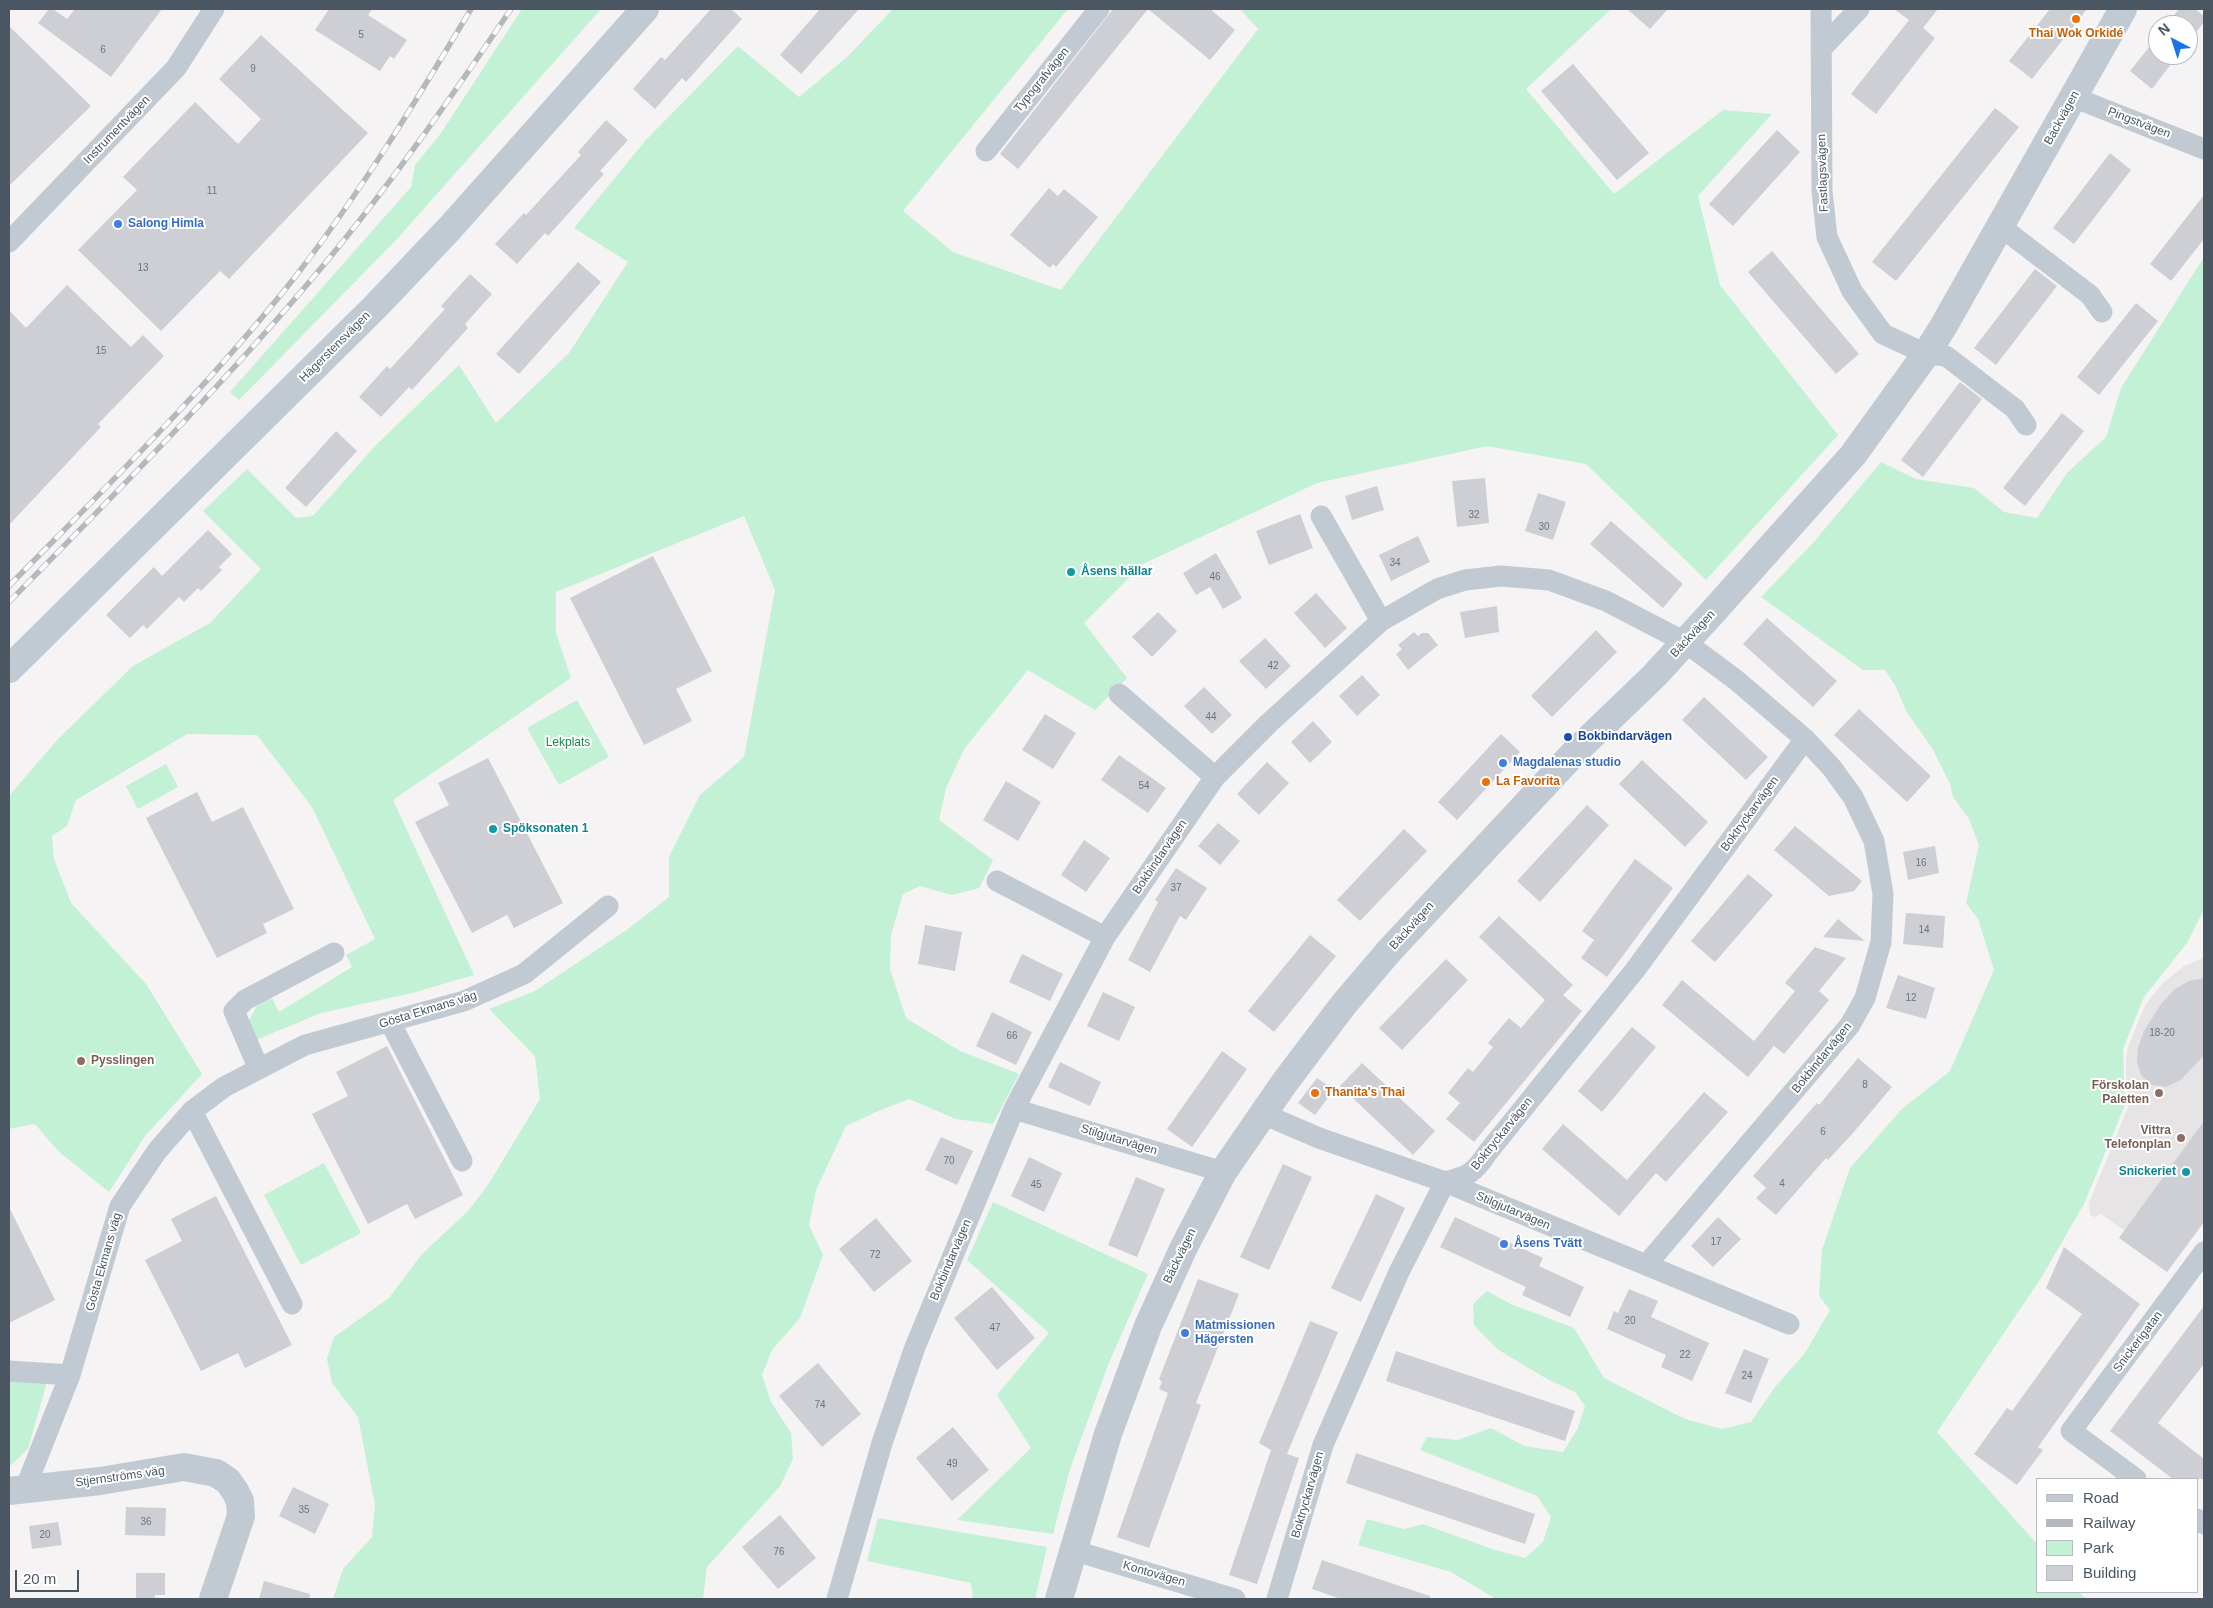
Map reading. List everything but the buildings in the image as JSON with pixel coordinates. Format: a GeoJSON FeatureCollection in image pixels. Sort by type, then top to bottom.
{"type":"FeatureCollection","features":[{"type":"Feature","properties":{"kind":"street","name":"Instrumentvägen"},"geometry":{"type":"LineString","coordinates":[[9,242],[176,68],[214,9]]}},
{"type":"Feature","properties":{"kind":"street","name":"Hägerstensvägen"},"geometry":{"type":"LineString","coordinates":[[9,669],[390,292],[450,228],[645,9]]}},
{"type":"Feature","properties":{"kind":"street","name":"Typografvägen"},"geometry":{"type":"LineString","coordinates":[[986,151],[1099,9]]}},
{"type":"Feature","properties":{"kind":"street","name":"Fastlagsvägen"},"geometry":{"type":"LineString","coordinates":[[1821,9],[1822,191],[1827,237],[1852,290],[1883,334],[1926,354]]}},
{"type":"Feature","properties":{"kind":"street"},"geometry":{"type":"LineString","coordinates":[[1821,49],[1858,9]]}},
{"type":"Feature","properties":{"kind":"street","name":"Bäckvägen"},"geometry":{"type":"LineString","coordinates":[[1059,1599],[1108,1434],[1148,1326],[1184,1247],[1223,1172],[1304,1056],[1390,950],[1577,750],[1685,642],[1853,455],[1926,354],[2001,227],[2123,9]]}},
{"type":"Feature","properties":{"kind":"street","name":"Pingstvägen"},"geometry":{"type":"LineString","coordinates":[[2073,97],[2204,149]]}},
{"type":"Feature","properties":{"kind":"street"},"geometry":{"type":"LineString","coordinates":[[2001,227],[2090,295],[2102,312]]}},
{"type":"Feature","properties":{"kind":"street"},"geometry":{"type":"LineString","coordinates":[[1926,354],[1946,356],[2016,409],[2026,424]]}},
{"type":"Feature","properties":{"kind":"street"},"geometry":{"type":"LineString","coordinates":[[1321,516],[1381,621]]}},
{"type":"Feature","properties":{"kind":"street","name":"Bokbindarvägen"},"geometry":{"type":"LineString","coordinates":[[837,1599],[882,1443],[915,1346],[1014,1109],[1105,937],[1215,777],[1269,723],[1381,621],[1437,589],[1465,580],[1501,576],[1549,580],[1597,598],[1685,642],[1736,680],[1805,739],[1832,768],[1853,798],[1874,841],[1883,894],[1881,942],[1865,998],[1850,1025],[1677,1226],[1647,1264]]}},
{"type":"Feature","properties":{"kind":"street"},"geometry":{"type":"LineString","coordinates":[[1119,694],[1215,777]]}},
{"type":"Feature","properties":{"kind":"street","name":"Boktryckarvägen"},"geometry":{"type":"LineString","coordinates":[[1277,1599],[1323,1445],[1396,1280],[1445,1182],[1466,1176],[1477,1170],[1488,1152],[1635,970],[1805,739]]}},
{"type":"Feature","properties":{"kind":"street"},"geometry":{"type":"LineString","coordinates":[[997,881],[1105,937]]}},
{"type":"Feature","properties":{"kind":"street","name":"Gösta Ekmans väg"},"geometry":{"type":"LineString","coordinates":[[17,1490],[70,1375],[120,1206],[157,1151],[192,1111],[224,1086],[258,1067],[305,1045],[464,1001],[524,974],[608,906]]}},
{"type":"Feature","properties":{"kind":"street"},"geometry":{"type":"LineString","coordinates":[[258,1067],[234,1010],[244,1000],[334,954]]}},
{"type":"Feature","properties":{"kind":"street"},"geometry":{"type":"LineString","coordinates":[[390,1022],[462,1161]]}},
{"type":"Feature","properties":{"kind":"street","name":"Stilgjutarvägen"},"geometry":{"type":"LineString","coordinates":[[1014,1109],[1223,1172]]}},
{"type":"Feature","properties":{"kind":"street"},"geometry":{"type":"LineString","coordinates":[[192,1111],[292,1304]]}},
{"type":"Feature","properties":{"kind":"street","name":"Stilgjutarvägen"},"geometry":{"type":"LineString","coordinates":[[1263,1114],[1319,1138],[1445,1182],[1789,1324]]}},
{"type":"Feature","properties":{"kind":"street","name":"Snickerigatan"},"geometry":{"type":"LineString","coordinates":[[2135,1478],[2071,1431],[2203,1258]]}},
{"type":"Feature","properties":{"kind":"street"},"geometry":{"type":"LineString","coordinates":[[9,1371],[70,1375]]}},
{"type":"Feature","properties":{"kind":"street","name":"Stjernströms väg"},"geometry":{"type":"LineString","coordinates":[[17,1490],[184,1467],[216,1473],[228,1481],[240,1501],[242,1516],[213,1599]]}},
{"type":"Feature","properties":{"kind":"street","name":"Kontovägen"},"geometry":{"type":"LineString","coordinates":[[1072,1550],[1235,1599]]}},
{"type":"Feature","properties":{"kind":"shaded area"},"geometry":{"type":"Polygon","coordinates":[[[2204,958],[2204,1222],[2167,1272],[2119,1238],[2124,1230],[2101,1214],[2095,1217],[2090,1215],[2089,1203],[2130,1102],[2126,1084],[2126,1059],[2128,1047],[2146,1004],[2162,984],[2184,966],[2204,958]]]}},
{"type":"Feature","properties":{"kind":"green space"},"geometry":{"type":"Polygon","coordinates":[[[522,9],[601,9],[397,239],[239,400],[230,392],[411,187],[415,165],[441,133],[522,9]]]}},
{"type":"Feature","properties":{"kind":"green space"},"geometry":{"type":"Polygon","coordinates":[[[893,9],[1068,9],[903,211],[953,252],[1061,290],[1258,29],[1240,9],[1611,9],[1526,89],[1614,194],[1723,110],[1772,114],[1698,196],[1720,285],[1838,435],[1706,580],[1586,464],[1487,446],[1317,483],[1143,564],[1084,623],[1127,678],[1095,710],[1028,670],[964,749],[946,788],[939,820],[993,860],[979,888],[952,895],[920,886],[903,894],[891,935],[890,969],[906,1018],[960,1051],[1019,1074],[993,1124],[956,1119],[909,1099],[846,1126],[816,1190],[809,1225],[823,1255],[800,1318],[772,1350],[762,1375],[771,1402],[791,1433],[793,1459],[780,1486],[707,1567],[703,1599],[333,1599],[343,1569],[372,1537],[375,1505],[358,1417],[332,1383],[327,1359],[334,1337],[389,1298],[422,1254],[468,1211],[488,1185],[540,1099],[535,1056],[489,1009],[535,991],[628,929],[669,897],[669,857],[700,795],[744,757],[775,590],[744,516],[556,592],[556,633],[571,678],[393,800],[474,975],[412,993],[321,1013],[256,1040],[248,1022],[257,1006],[272,998],[279,1012],[352,967],[346,955],[375,939],[312,807],[257,735],[187,734],[76,800],[67,826],[52,836],[54,859],[71,903],[146,984],[202,1074],[145,1136],[109,1192],[58,1151],[35,1124],[9,1129],[9,796],[57,740],[133,666],[210,623],[261,569],[203,511],[247,469],[296,518],[313,516],[375,446],[459,365],[496,423],[569,353],[628,262],[574,228],[645,141],[738,46],[799,97],[847,57],[893,9]]]}},
{"type":"Feature","properties":{"kind":"green space"},"geometry":{"type":"Polygon","coordinates":[[[2204,257],[2204,909],[2187,943],[2144,997],[2123,1049],[2125,1105],[2084,1204],[2041,1278],[1937,1432],[2036,1543],[2036,1593],[2080,1593],[2086,1599],[1496,1599],[1451,1572],[1358,1545],[1367,1519],[1404,1529],[1423,1524],[1492,1549],[1525,1558],[1543,1542],[1551,1517],[1537,1496],[1420,1450],[1427,1437],[1458,1440],[1491,1428],[1524,1446],[1563,1452],[1578,1428],[1585,1406],[1575,1392],[1547,1379],[1497,1349],[1474,1325],[1473,1304],[1487,1291],[1511,1304],[1574,1328],[1604,1378],[1685,1419],[1722,1429],[1751,1422],[1775,1387],[1805,1353],[1830,1310],[1819,1296],[1822,1250],[1850,1168],[1902,1109],[1950,1071],[1994,970],[1978,919],[1966,903],[1979,845],[1969,819],[1953,797],[1950,784],[1932,748],[1906,711],[1896,687],[1885,670],[1863,670],[1761,597],[1812,544],[1881,462],[1916,479],[1974,488],[2004,512],[2037,518],[2067,473],[2106,437],[2121,388],[2204,257]]]}},
{"type":"Feature","properties":{"kind":"green space","name":"Lekplats"},"geometry":{"type":"Polygon","coordinates":[[[577,700],[609,757],[559,785],[527,728],[577,700]]]}},
{"type":"Feature","properties":{"kind":"green space"},"geometry":{"type":"Polygon","coordinates":[[[166,764],[178,787],[138,809],[126,786],[166,764]]]}},
{"type":"Feature","properties":{"kind":"green space"},"geometry":{"type":"Polygon","coordinates":[[[324,1163],[361,1233],[301,1265],[264,1195],[324,1163]]]}},
{"type":"Feature","properties":{"kind":"green space"},"geometry":{"type":"Polygon","coordinates":[[[993,1202],[1148,1274],[1108,1365],[1070,1469],[1053,1534],[957,1520],[1031,1448],[997,1395],[1049,1333],[967,1260],[993,1202]]]}},
{"type":"Feature","properties":{"kind":"green space"},"geometry":{"type":"Polygon","coordinates":[[[9,1379],[47,1382],[28,1449],[9,1467],[9,1379]]]}},
{"type":"Feature","properties":{"kind":"green space"},"geometry":{"type":"Polygon","coordinates":[[[878,1518],[1047,1547],[1035,1599],[973,1599],[971,1583],[867,1561],[878,1518]]]}},
{"type":"Feature","properties":{"kind":"railway"},"geometry":{"type":"LineString","coordinates":[[9,586],[192,397],[262,318],[295,277],[365,179],[409,112],[471,9]]}},
{"type":"Feature","properties":{"kind":"railway"},"geometry":{"type":"LineString","coordinates":[[9,602],[125,484],[201,403],[311,280],[415,147],[511,9]]}},
{"type":"Feature","properties":{"kind":"place","name":"Thai Wok Orkidé"},"geometry":{"type":"Point","coordinates":[2076,19]}},
{"type":"Feature","properties":{"kind":"place","name":"Salong Himla"},"geometry":{"type":"Point","coordinates":[118,224]}},
{"type":"Feature","properties":{"kind":"place","name":"Åsens hällar"},"geometry":{"type":"Point","coordinates":[1071,572]}},
{"type":"Feature","properties":{"kind":"place","name":"Bokbindarvägen"},"geometry":{"type":"Point","coordinates":[1568,737]}},
{"type":"Feature","properties":{"kind":"place","name":"Magdalenas studio"},"geometry":{"type":"Point","coordinates":[1503,763]}},
{"type":"Feature","properties":{"kind":"place","name":"La Favorita"},"geometry":{"type":"Point","coordinates":[1486,782]}},
{"type":"Feature","properties":{"kind":"place","name":"Spöksonaten 1"},"geometry":{"type":"Point","coordinates":[493,829]}},
{"type":"Feature","properties":{"kind":"place","name":"Pysslingen"},"geometry":{"type":"Point","coordinates":[81,1061]}},
{"type":"Feature","properties":{"kind":"place","name":"Thanita's Thai"},"geometry":{"type":"Point","coordinates":[1315,1093]}},
{"type":"Feature","properties":{"kind":"place","name":"Förskolan Paletten"},"geometry":{"type":"Point","coordinates":[2159,1093]}},
{"type":"Feature","properties":{"kind":"place","name":"Vittra Telefonplan"},"geometry":{"type":"Point","coordinates":[2181,1138]}},
{"type":"Feature","properties":{"kind":"place","name":"Snickeriet"},"geometry":{"type":"Point","coordinates":[2186,1172]}},
{"type":"Feature","properties":{"kind":"place","name":"Åsens Tvätt"},"geometry":{"type":"Point","coordinates":[1504,1244]}},
{"type":"Feature","properties":{"kind":"place","name":"Matmissionen Hägersten"},"geometry":{"type":"Point","coordinates":[1185,1333]}}]}
